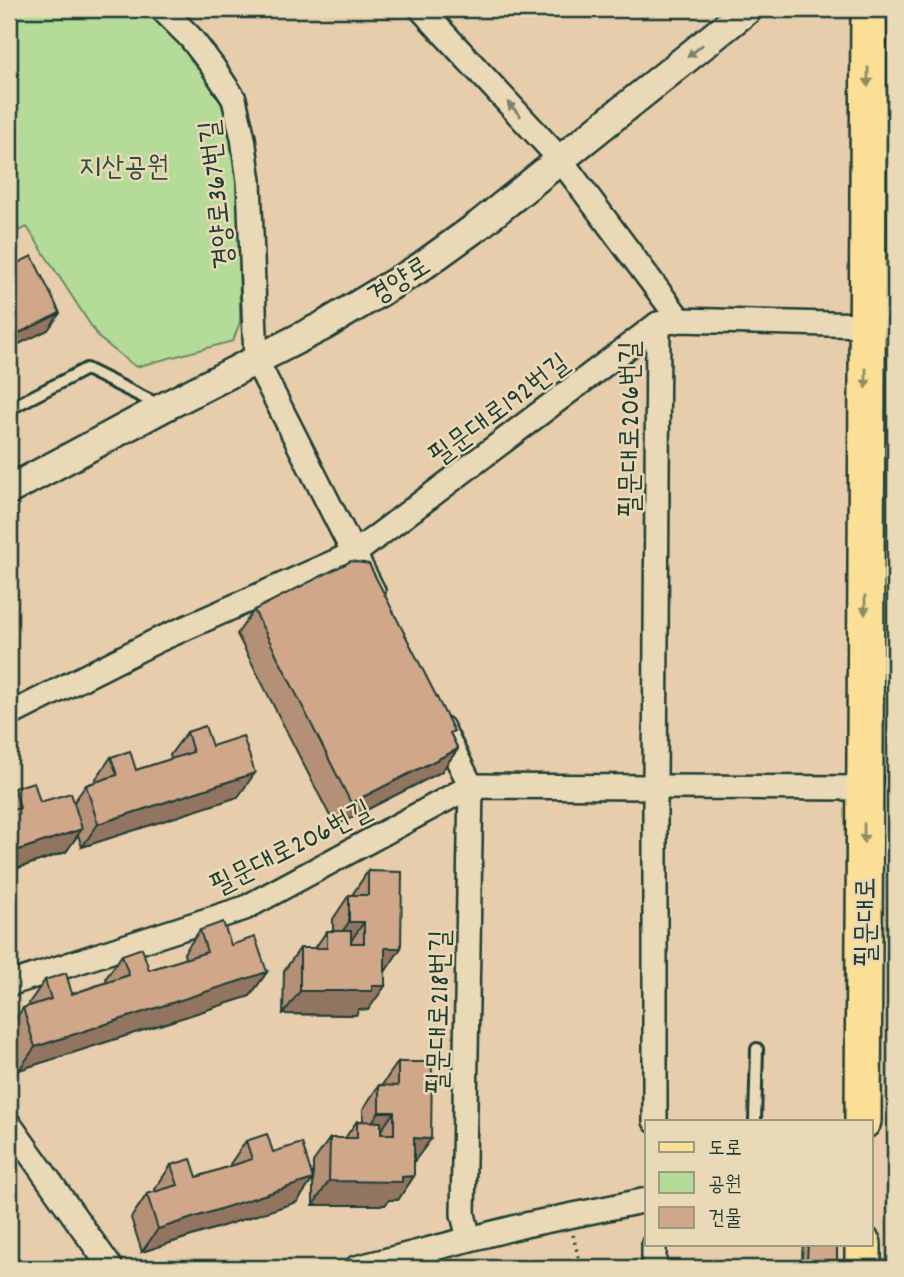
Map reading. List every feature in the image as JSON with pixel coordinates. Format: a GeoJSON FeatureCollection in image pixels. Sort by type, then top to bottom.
{"type":"FeatureCollection","features":[{"type":"Feature","properties":{"kind":"main road","name":"필문대로"},"geometry":{"type":"LineString","coordinates":[[863,1120],[869,9]]}},
{"type":"Feature","properties":{"kind":"main road"},"geometry":{"type":"LineString","coordinates":[[863,1246],[863,1268]]}},
{"type":"Feature","properties":{"kind":"street","name":"경양로367번길"},"geometry":{"type":"LineString","coordinates":[[162,9],[190,37],[234,99],[243,138],[248,181],[256,360]]}},
{"type":"Feature","properties":{"kind":"street"},"geometry":{"type":"LineString","coordinates":[[421,9],[561,159],[669,322],[867,325]]}},
{"type":"Feature","properties":{"kind":"street","name":"경양로"},"geometry":{"type":"LineString","coordinates":[[9,489],[323,326],[418,269],[479,225],[748,9]]}},
{"type":"Feature","properties":{"kind":"street","name":"필문대로192번길"},"geometry":{"type":"LineString","coordinates":[[9,715],[156,641],[355,553],[669,322]]}},
{"type":"Feature","properties":{"kind":"street","name":"필문대로206번길"},"geometry":{"type":"LineString","coordinates":[[655,786],[669,322]]}},
{"type":"Feature","properties":{"kind":"street"},"geometry":{"type":"LineString","coordinates":[[256,360],[385,615]]}},
{"type":"Feature","properties":{"kind":"street"},"geometry":{"type":"LineString","coordinates":[[435,713],[471,786]]}},
{"type":"Feature","properties":{"kind":"street","name":"필문대로206번길"},"geometry":{"type":"LineString","coordinates":[[9,984],[246,908],[471,786],[864,788]]}},
{"type":"Feature","properties":{"kind":"street","name":"필문대로218번길"},"geometry":{"type":"LineString","coordinates":[[469,1239],[463,1214],[471,786]]}},
{"type":"Feature","properties":{"kind":"street"},"geometry":{"type":"LineString","coordinates":[[655,786],[655,1120]]}},
{"type":"Feature","properties":{"kind":"street"},"geometry":{"type":"LineString","coordinates":[[9,1124],[111,1268]]}},
{"type":"Feature","properties":{"kind":"street"},"geometry":{"type":"LineString","coordinates":[[356,1268],[469,1239],[645,1200]]}},
{"type":"Feature","properties":{"kind":"street"},"geometry":{"type":"LineString","coordinates":[[654,1246],[654,1268]]}},
{"type":"Feature","properties":{"kind":"lane"},"geometry":{"type":"LineString","coordinates":[[9,409],[86,369],[163,407]]}},
{"type":"Feature","properties":{"kind":"lane"},"geometry":{"type":"LineString","coordinates":[[754,1120],[757,1049]]}},
{"type":"Feature","properties":{"kind":"path"},"geometry":{"type":"LineString","coordinates":[[569,1216],[581,1268]]}},
{"type":"Feature","properties":{"kind":"green space","name":"지산공원"},"geometry":{"type":"Polygon","coordinates":[[[9,9],[152,9],[193,57],[227,110],[238,150],[240,322],[233,341],[136,367],[99,338],[27,227],[9,235],[9,9]]]}},
{"type":"Feature","properties":{"kind":"building"},"geometry":{"type":"Polygon","coordinates":[[[32,256],[60,313],[9,338],[9,267],[32,256]]]}},
{"type":"Feature","properties":{"kind":"building"},"geometry":{"type":"Polygon","coordinates":[[[351,561],[369,564],[454,731],[450,733],[458,749],[351,803],[254,610],[351,561]]]}},
{"type":"Feature","properties":{"kind":"building"},"geometry":{"type":"Polygon","coordinates":[[[205,726],[212,746],[243,736],[255,773],[98,824],[86,785],[117,775],[111,757],[130,751],[136,770],[193,752],[187,732],[205,726]]]}},
{"type":"Feature","properties":{"kind":"building"},"geometry":{"type":"Polygon","coordinates":[[[34,782],[40,802],[71,793],[82,829],[9,853],[9,811],[20,808],[14,788],[34,782]]]}},
{"type":"Feature","properties":{"kind":"building"},"geometry":{"type":"Polygon","coordinates":[[[368,871],[402,872],[401,948],[385,948],[385,986],[372,986],[372,991],[300,991],[300,948],[327,948],[327,931],[351,931],[351,943],[364,943],[364,922],[349,922],[349,895],[368,895],[368,871]]]}},
{"type":"Feature","properties":{"kind":"building"},"geometry":{"type":"Polygon","coordinates":[[[223,922],[231,945],[255,937],[267,972],[35,1047],[23,1008],[51,999],[45,980],[66,973],[72,994],[129,975],[122,955],[142,948],[149,970],[207,952],[200,930],[223,922]]]}},
{"type":"Feature","properties":{"kind":"building"},"geometry":{"type":"Polygon","coordinates":[[[398,1062],[432,1062],[431,1139],[414,1138],[414,1176],[402,1177],[402,1182],[329,1181],[330,1138],[357,1138],[357,1121],[381,1122],[381,1134],[394,1134],[394,1112],[379,1112],[379,1085],[398,1086],[398,1062]]]}},
{"type":"Feature","properties":{"kind":"building"},"geometry":{"type":"Polygon","coordinates":[[[267,1134],[273,1152],[302,1143],[313,1179],[158,1229],[147,1194],[178,1185],[171,1165],[191,1159],[197,1177],[252,1159],[246,1141],[267,1134]]]}},
{"type":"Feature","properties":{"kind":"building"},"geometry":{"type":"Polygon","coordinates":[[[808,1246],[837,1246],[837,1261],[807,1260],[808,1246]]]}}]}
